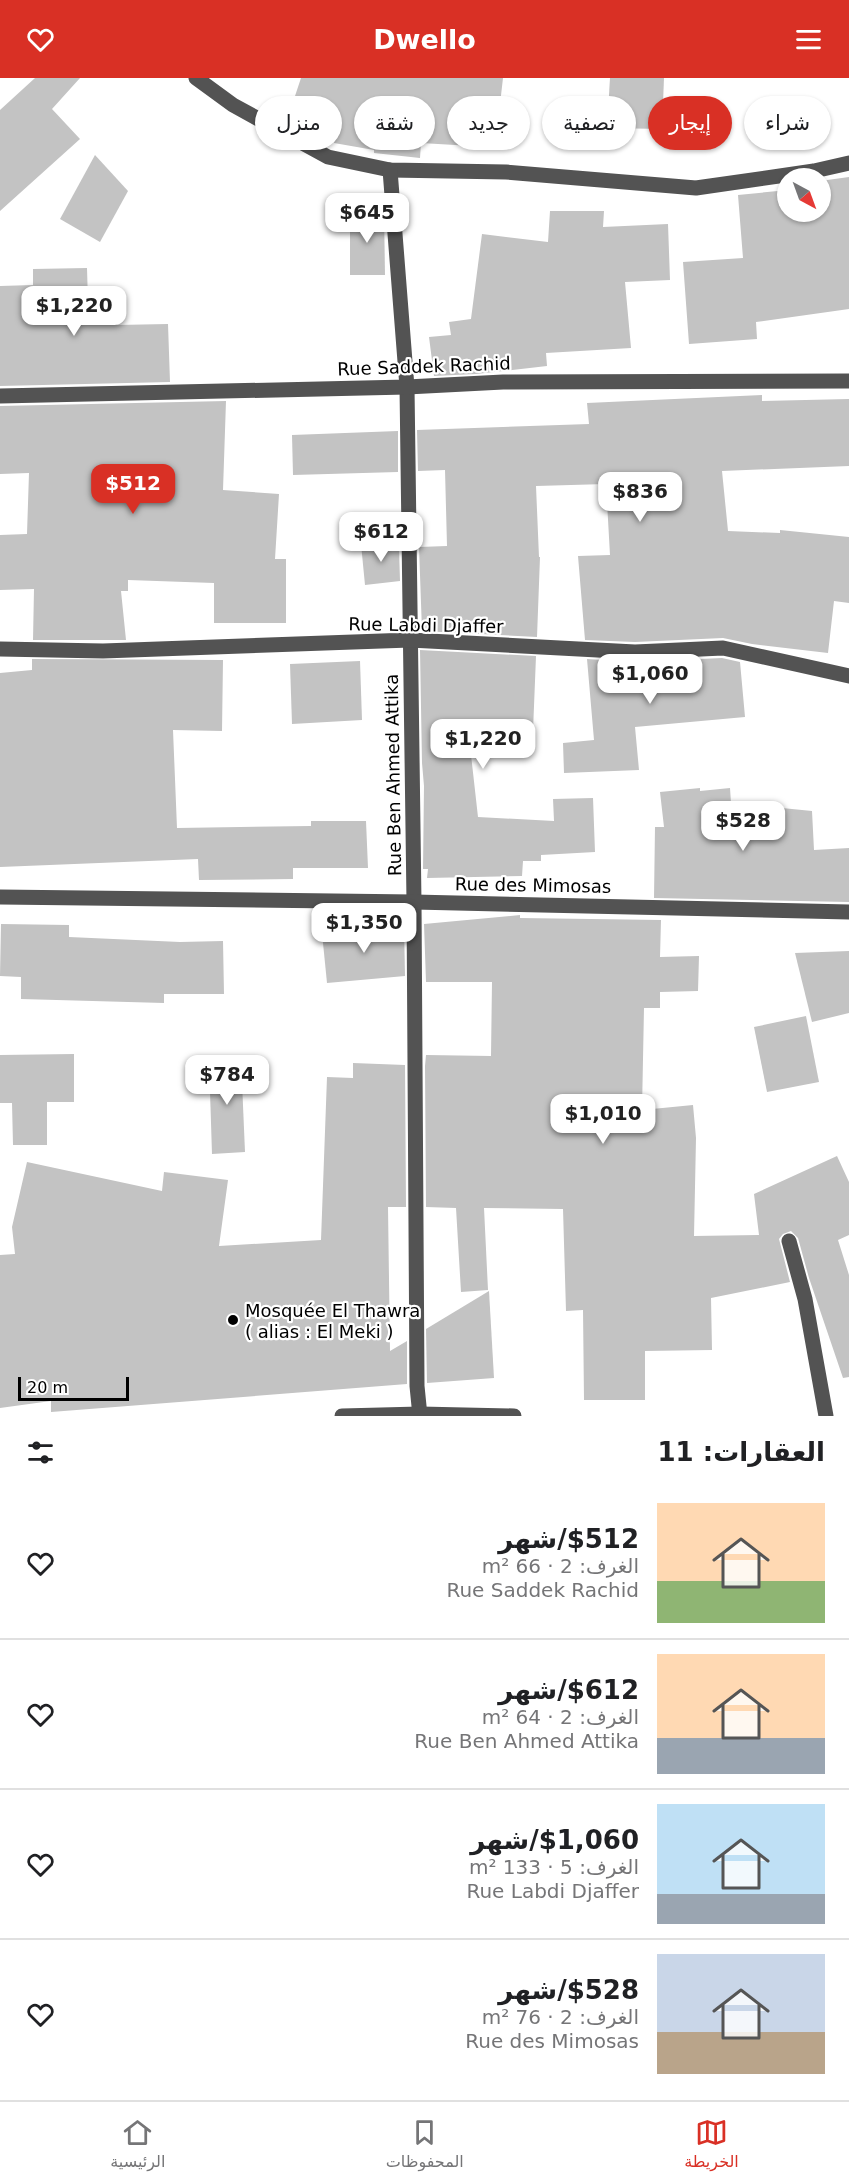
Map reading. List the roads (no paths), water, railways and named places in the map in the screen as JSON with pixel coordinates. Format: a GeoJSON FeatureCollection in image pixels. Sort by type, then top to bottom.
{"type":"FeatureCollection","features":[{"type":"Feature","properties":{"kind":"street"},"geometry":{"type":"LineString","coordinates":[[196,78],[234,105],[328,157],[390,170],[506,172],[696,188],[814,171],[849,163]]}},
{"type":"Feature","properties":{"kind":"street","name":"Rue Ben Ahmed Attika"},"geometry":{"type":"LineString","coordinates":[[390,170],[407,387],[414,902],[415,1236],[417,1386],[420,1415]]}},
{"type":"Feature","properties":{"kind":"street","name":"Rue Saddek Rachid"},"geometry":{"type":"LineString","coordinates":[[0,396],[407,387],[503,382],[849,381]]}},
{"type":"Feature","properties":{"kind":"street","name":"Rue Labdi Djaffer"},"geometry":{"type":"LineString","coordinates":[[0,649],[102,651],[410,640],[635,652],[723,648],[849,676]]}},
{"type":"Feature","properties":{"kind":"street","name":"Rue des Mimosas"},"geometry":{"type":"LineString","coordinates":[[0,897],[414,902],[849,912]]}},
{"type":"Feature","properties":{"kind":"street"},"geometry":{"type":"LineString","coordinates":[[789,1241],[805,1299],[826,1416]]}},
{"type":"Feature","properties":{"kind":"street"},"geometry":{"type":"LineString","coordinates":[[342,1416],[514,1416]]}},
{"type":"Feature","properties":{"kind":"place","name":"Mosquée El Thawra ( alias : El Meki )"},"geometry":{"type":"Point","coordinates":[233,1320]}}]}
